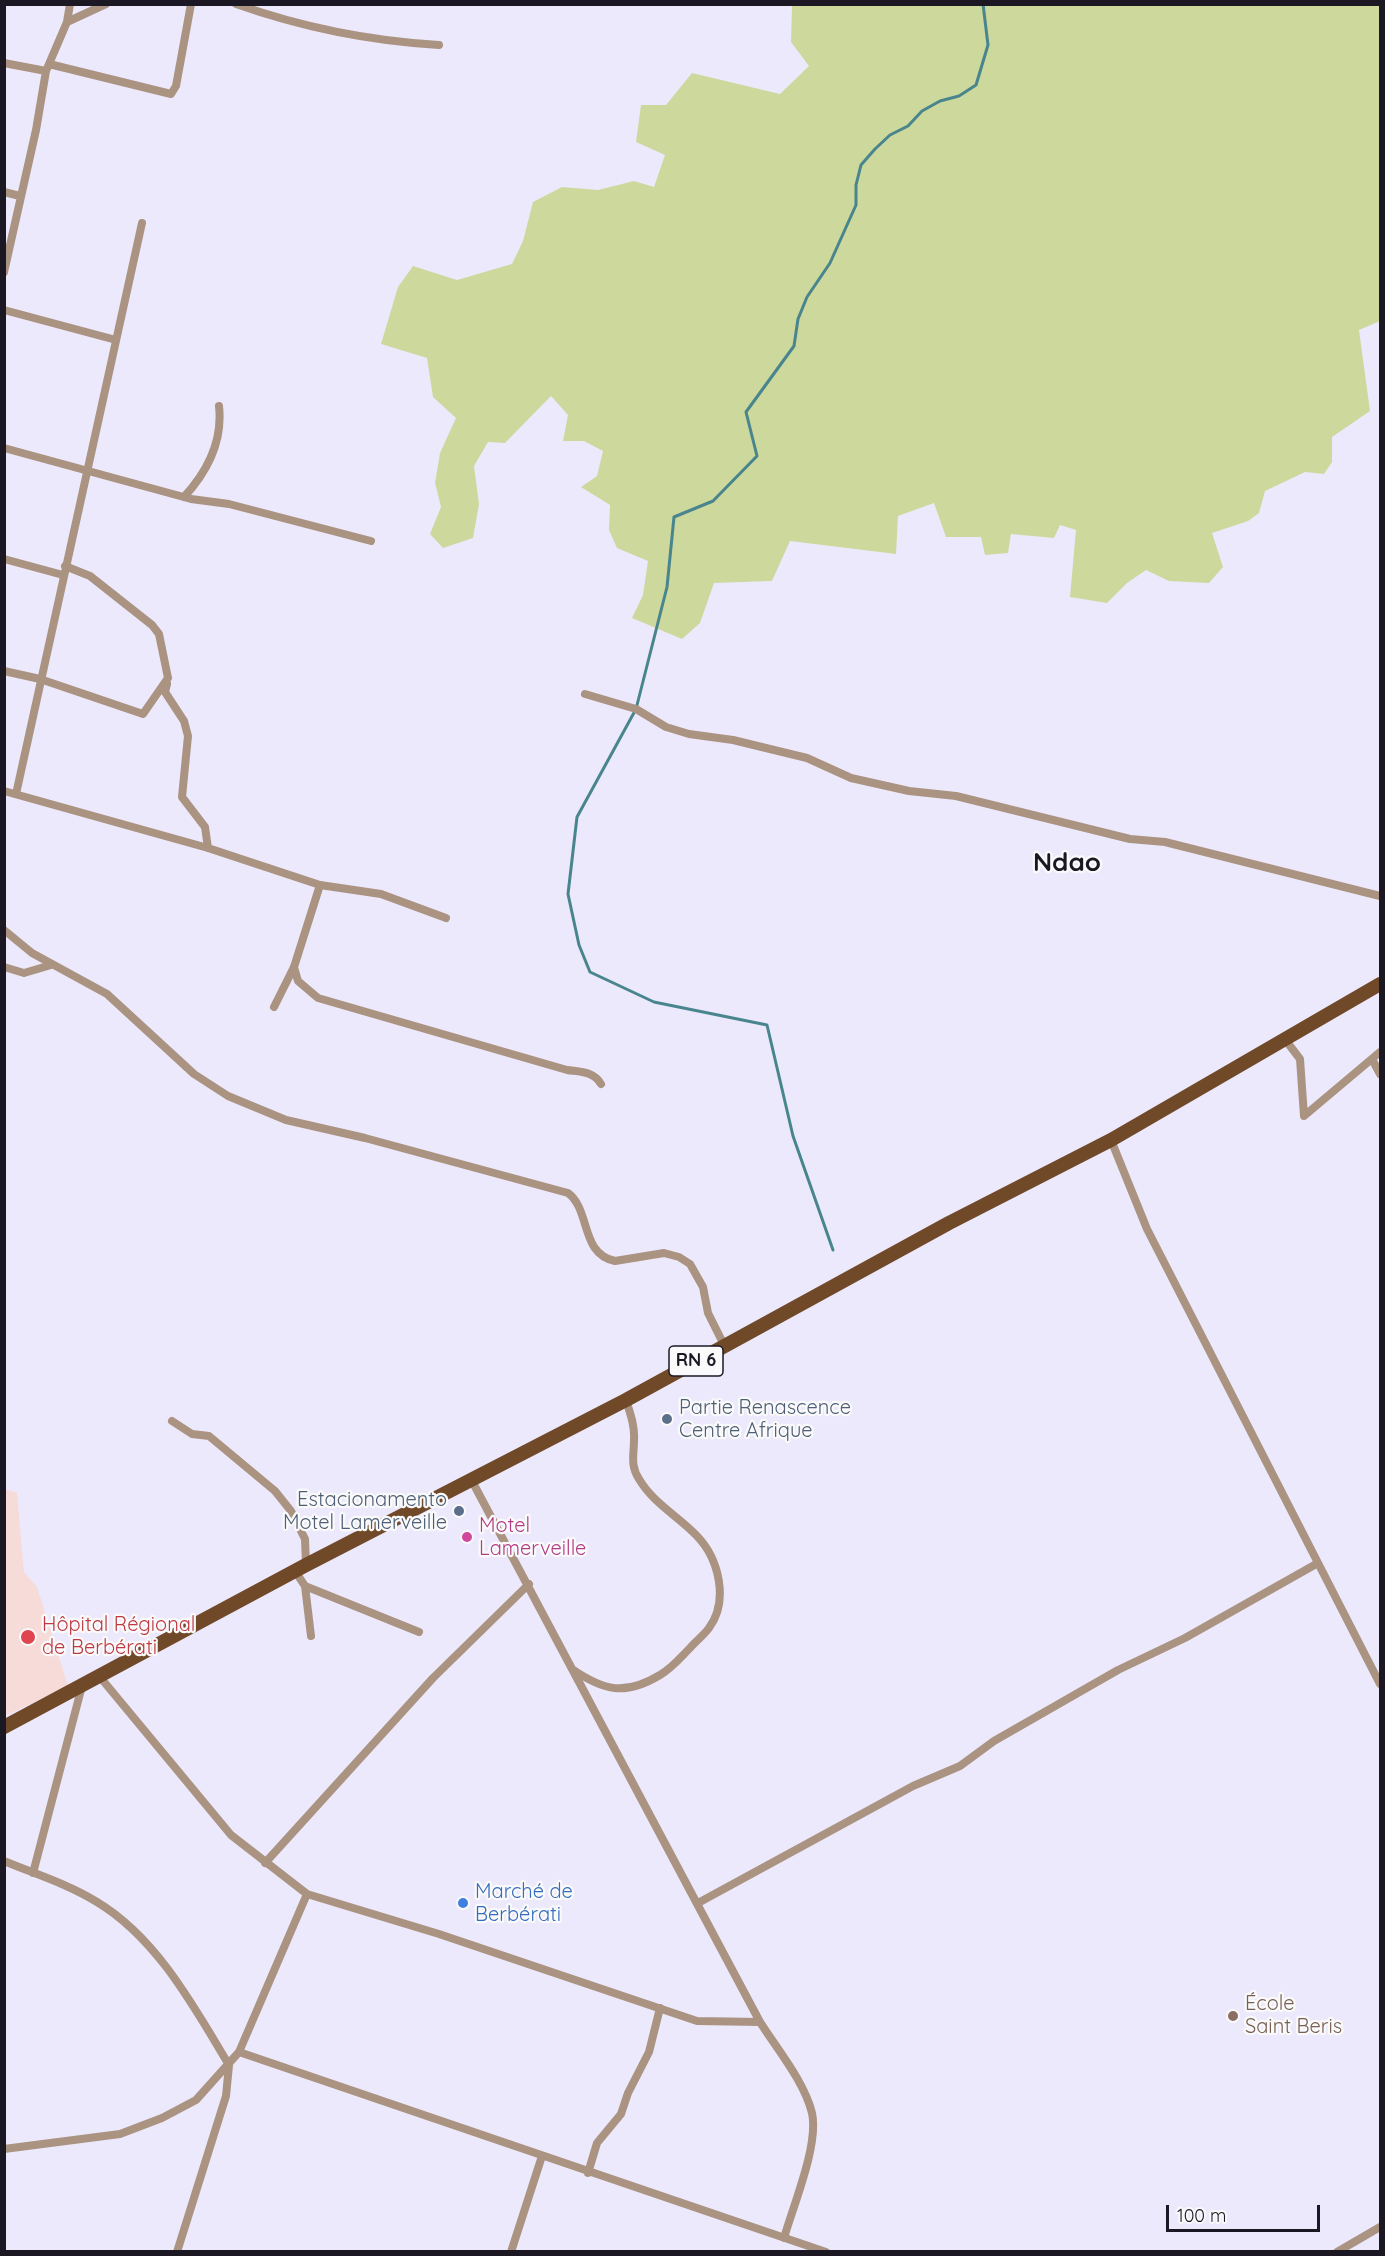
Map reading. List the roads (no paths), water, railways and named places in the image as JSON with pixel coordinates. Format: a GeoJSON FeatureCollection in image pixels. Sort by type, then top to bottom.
{"type":"FeatureCollection","features":[{"type":"Feature","properties":{"kind":"main road","name":"RN 6"},"geometry":{"type":"LineString","coordinates":[[4,1727],[301,1568],[626,1400],[949,1223],[1111,1140],[1380,984]]}},
{"type":"Feature","properties":{"kind":"street"},"geometry":{"type":"LineString","coordinates":[[4,272],[36,130],[47,67],[67,22],[70,4]]}},
{"type":"Feature","properties":{"kind":"street"},"geometry":{"type":"LineString","coordinates":[[67,22],[106,4]]}},
{"type":"Feature","properties":{"kind":"street"},"geometry":{"type":"LineString","coordinates":[[4,63],[47,67],[171,94],[176,86],[191,4]]}},
{"type":"Feature","properties":{"kind":"street"},"geometry":{"type":"LineString","coordinates":[[236,4],[291,22],[404,43],[439,45]]}},
{"type":"Feature","properties":{"kind":"street"},"geometry":{"type":"LineString","coordinates":[[4,192],[20,196]]}},
{"type":"Feature","properties":{"kind":"street"},"geometry":{"type":"LineString","coordinates":[[16,794],[142,223]]}},
{"type":"Feature","properties":{"kind":"street"},"geometry":{"type":"LineString","coordinates":[[4,310],[116,340]]}},
{"type":"Feature","properties":{"kind":"street"},"geometry":{"type":"LineString","coordinates":[[184,497],[201,478],[212,456],[221,420],[219,406]]}},
{"type":"Feature","properties":{"kind":"street"},"geometry":{"type":"LineString","coordinates":[[4,448],[88,469],[184,497],[230,504],[371,541]]}},
{"type":"Feature","properties":{"kind":"street"},"geometry":{"type":"LineString","coordinates":[[4,559],[90,576],[152,625],[162,642],[168,678],[165,692],[184,721],[188,736],[182,797],[205,827],[208,848]]}},
{"type":"Feature","properties":{"kind":"street"},"geometry":{"type":"LineString","coordinates":[[4,671],[40,679],[143,714],[168,678]]}},
{"type":"Feature","properties":{"kind":"street"},"geometry":{"type":"LineString","coordinates":[[585,694],[636,710],[666,727],[689,734],[733,740],[807,758],[851,778],[909,791],[956,796],[1130,838],[1165,842],[1380,896]]}},
{"type":"Feature","properties":{"kind":"street"},"geometry":{"type":"LineString","coordinates":[[4,791],[208,848],[320,885],[381,894],[446,918]]}},
{"type":"Feature","properties":{"kind":"street"},"geometry":{"type":"LineString","coordinates":[[274,1007],[294,967],[320,885]]}},
{"type":"Feature","properties":{"kind":"street"},"geometry":{"type":"LineString","coordinates":[[4,930],[51,965],[107,994],[194,1074],[228,1096],[286,1120],[365,1138],[568,1193],[577,1202],[593,1245],[608,1260],[615,1261],[664,1252],[690,1264],[700,1280],[708,1313],[724,1345]]}},
{"type":"Feature","properties":{"kind":"street"},"geometry":{"type":"LineString","coordinates":[[4,967],[24,973],[51,965]]}},
{"type":"Feature","properties":{"kind":"street"},"geometry":{"type":"LineString","coordinates":[[294,967],[298,981],[318,998],[567,1071],[588,1073],[597,1077],[601,1084]]}},
{"type":"Feature","properties":{"kind":"street"},"geometry":{"type":"LineString","coordinates":[[1284,1038],[1300,1059],[1304,1116],[1380,1052]]}},
{"type":"Feature","properties":{"kind":"street"},"geometry":{"type":"LineString","coordinates":[[1372,1059],[1380,1074]]}},
{"type":"Feature","properties":{"kind":"street"},"geometry":{"type":"LineString","coordinates":[[1111,1140],[1147,1229],[1380,1684]]}},
{"type":"Feature","properties":{"kind":"street"},"geometry":{"type":"LineString","coordinates":[[570,1668],[591,1682],[617,1690],[635,1687],[669,1669],[710,1628],[719,1605],[715,1564],[699,1538],[651,1494],[633,1468],[633,1421],[626,1400]]}},
{"type":"Feature","properties":{"kind":"street"},"geometry":{"type":"LineString","coordinates":[[172,1421],[192,1434],[209,1436],[275,1491],[291,1511],[305,1539],[301,1568],[311,1636]]}},
{"type":"Feature","properties":{"kind":"street"},"geometry":{"type":"LineString","coordinates":[[472,1481],[529,1584],[570,1668],[760,2022],[802,2088],[812,2114],[813,2139],[784,2238]]}},
{"type":"Feature","properties":{"kind":"street"},"geometry":{"type":"LineString","coordinates":[[698,1903],[913,1786],[960,1766],[993,1741],[1118,1670],[1185,1638],[1318,1563]]}},
{"type":"Feature","properties":{"kind":"street"},"geometry":{"type":"LineString","coordinates":[[265,1863],[433,1678],[529,1584]]}},
{"type":"Feature","properties":{"kind":"street"},"geometry":{"type":"LineString","coordinates":[[305,1586],[419,1632]]}},
{"type":"Feature","properties":{"kind":"street"},"geometry":{"type":"LineString","coordinates":[[100,1677],[231,1835],[307,1894],[438,1934],[697,2021],[760,2022]]}},
{"type":"Feature","properties":{"kind":"street"},"geometry":{"type":"LineString","coordinates":[[33,1873],[82,1686]]}},
{"type":"Feature","properties":{"kind":"street"},"geometry":{"type":"LineString","coordinates":[[4,1861],[68,1886],[120,1917],[158,1958],[229,2065],[226,2096],[177,2252]]}},
{"type":"Feature","properties":{"kind":"street"},"geometry":{"type":"LineString","coordinates":[[4,2149],[120,2134],[162,2118],[196,2100],[239,2052],[307,1894]]}},
{"type":"Feature","properties":{"kind":"street"},"geometry":{"type":"LineString","coordinates":[[588,2173],[597,2143],[621,2114],[628,2093],[649,2052],[660,2008]]}},
{"type":"Feature","properties":{"kind":"street"},"geometry":{"type":"LineString","coordinates":[[239,2052],[588,2173],[826,2252]]}},
{"type":"Feature","properties":{"kind":"street"},"geometry":{"type":"LineString","coordinates":[[511,2252],[542,2156]]}},
{"type":"Feature","properties":{"kind":"street"},"geometry":{"type":"LineString","coordinates":[[1337,2252],[1380,2227]]}},
{"type":"Feature","properties":{"kind":"waterway"},"geometry":{"type":"LineString","coordinates":[[833,1250],[793,1136],[767,1025],[654,1002],[590,972],[579,945],[568,894],[577,817],[636,709],[667,587],[674,517],[713,501],[757,456],[746,412],[794,346],[798,319],[807,297],[830,263],[856,205],[856,185],[861,165],[890,135],[908,126],[922,111],[940,101],[959,96],[976,85],[988,45],[983,4]]}},
{"type":"Feature","properties":{"kind":"place","name":"Partie Renascence Centre Afrique"},"geometry":{"type":"Point","coordinates":[667,1419]}},
{"type":"Feature","properties":{"kind":"place","name":"Estacionamento Motel Lamerveille"},"geometry":{"type":"Point","coordinates":[459,1511]}},
{"type":"Feature","properties":{"kind":"place","name":"Motel Lamerveille"},"geometry":{"type":"Point","coordinates":[467,1537]}},
{"type":"Feature","properties":{"kind":"place","name":"Hôpital Régional de Berbérati"},"geometry":{"type":"Point","coordinates":[28,1637]}},
{"type":"Feature","properties":{"kind":"place","name":"Marché de Berbérati"},"geometry":{"type":"Point","coordinates":[463,1903]}},
{"type":"Feature","properties":{"kind":"place","name":"École Saint Beris"},"geometry":{"type":"Point","coordinates":[1233,2016]}},
{"type":"Feature","properties":{"kind":"district","name":"Ndao"},"geometry":{"type":"Point","coordinates":[1067,863]}}]}
